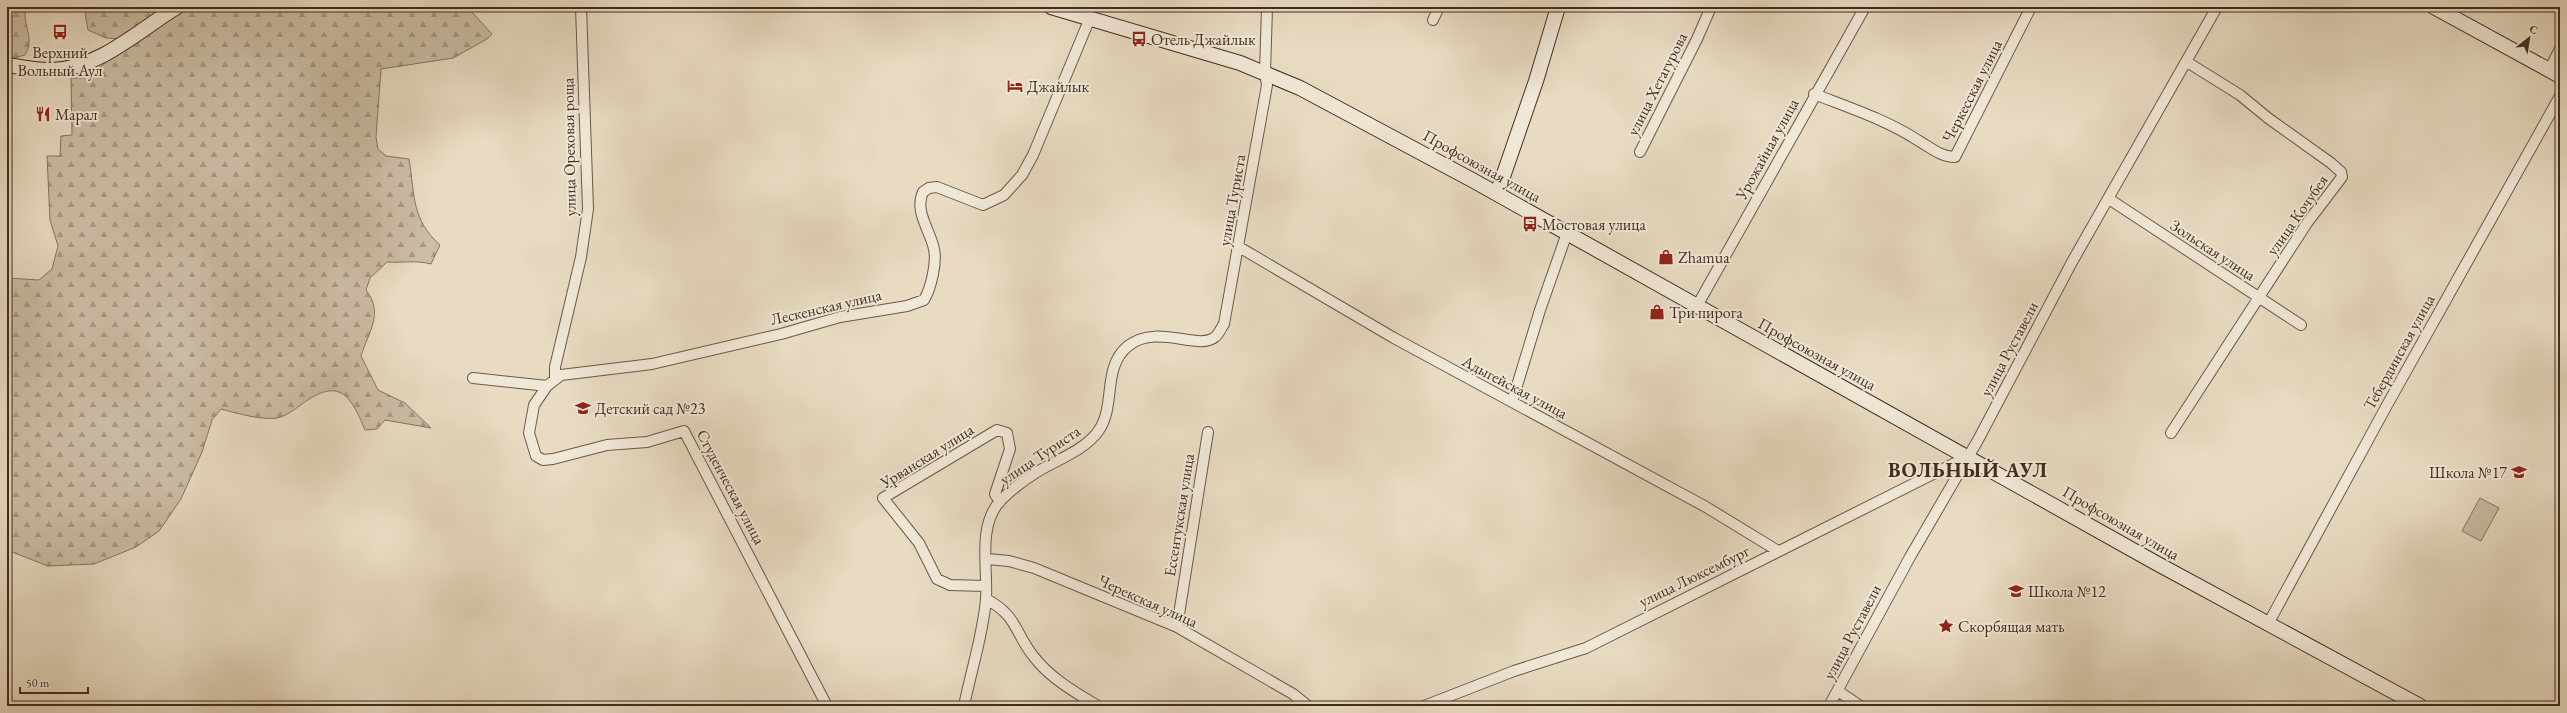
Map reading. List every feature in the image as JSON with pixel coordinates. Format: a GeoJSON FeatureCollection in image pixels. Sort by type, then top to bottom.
{"type":"FeatureCollection","features":[{"type":"Feature","properties":{"kind":"street"},"geometry":{"type":"LineString","coordinates":[[7,65],[42,70],[75,66],[116,48],[177,7]]}},
{"type":"Feature","properties":{"kind":"street","name":"улица Ореховая роща"},"geometry":{"type":"LineString","coordinates":[[555,379],[555,367],[581,257],[588,209],[581,7]]}},
{"type":"Feature","properties":{"kind":"street","name":"Профсоюзная улица"},"geometry":{"type":"LineString","coordinates":[[1051,7],[1204,51],[1264,73],[1342,110],[1497,194],[2268,624],[2420,706]]}},
{"type":"Feature","properties":{"kind":"street","name":"улица Туриста"},"geometry":{"type":"LineString","coordinates":[[964,706],[986,600],[989,524],[994,510],[1000,502],[1037,472],[1095,436],[1105,420],[1115,362],[1121,352],[1133,342],[1154,336],[1203,341],[1215,337],[1226,317],[1266,85],[1264,73],[1267,7]]}},
{"type":"Feature","properties":{"kind":"street"},"geometry":{"type":"LineString","coordinates":[[1432,20],[1439,7]]}},
{"type":"Feature","properties":{"kind":"street"},"geometry":{"type":"LineString","coordinates":[[1497,194],[1536,81],[1558,7]]}},
{"type":"Feature","properties":{"kind":"street","name":"улица Хетагурова"},"geometry":{"type":"LineString","coordinates":[[1640,152],[1711,7]]}},
{"type":"Feature","properties":{"kind":"street","name":"Урожайная улица"},"geometry":{"type":"LineString","coordinates":[[1697,306],[1814,94],[1865,7]]}},
{"type":"Feature","properties":{"kind":"street","name":"Черкесская улица"},"geometry":{"type":"LineString","coordinates":[[1814,94],[1884,121],[1935,151],[1947,157],[1955,157],[2031,7]]}},
{"type":"Feature","properties":{"kind":"street","name":"улица Руставели"},"geometry":{"type":"LineString","coordinates":[[1829,706],[1910,557],[1969,456],[2065,275],[2217,7]]}},
{"type":"Feature","properties":{"kind":"street"},"geometry":{"type":"LineString","coordinates":[[2434,7],[2555,73],[2560,49]]}},
{"type":"Feature","properties":{"kind":"street","name":"Лескенская улица"},"geometry":{"type":"LineString","coordinates":[[555,379],[571,374],[652,364],[781,334],[840,317],[907,306],[924,300],[928,289],[935,255],[920,208],[923,192],[929,188],[937,187],[983,205],[997,199],[1014,186],[1033,155],[1090,18]]}},
{"type":"Feature","properties":{"kind":"street","name":"улица Кочубея"},"geometry":{"type":"LineString","coordinates":[[2171,433],[2260,298],[2315,211],[2342,177],[2341,172],[2240,95],[2187,62]]}},
{"type":"Feature","properties":{"kind":"street","name":"Тебердинская улица"},"geometry":{"type":"LineString","coordinates":[[2268,624],[2390,400],[2560,96]]}},
{"type":"Feature","properties":{"kind":"street","name":"Зольская улица"},"geometry":{"type":"LineString","coordinates":[[2109,199],[2301,325]]}},
{"type":"Feature","properties":{"kind":"street"},"geometry":{"type":"LineString","coordinates":[[1512,402],[1540,310],[1567,233]]}},
{"type":"Feature","properties":{"kind":"street","name":"Адыгейская улица"},"geometry":{"type":"LineString","coordinates":[[1239,247],[1394,338],[1712,510],[1778,551]]}},
{"type":"Feature","properties":{"kind":"street"},"geometry":{"type":"LineString","coordinates":[[473,378],[547,386]]}},
{"type":"Feature","properties":{"kind":"street","name":"Студенческая улица"},"geometry":{"type":"LineString","coordinates":[[555,379],[547,386],[534,405],[529,422],[531,445],[536,456],[543,460],[579,454],[607,445],[647,442],[684,430],[827,706]]}},
{"type":"Feature","properties":{"kind":"street","name":"Урванская улица"},"geometry":{"type":"LineString","coordinates":[[986,586],[950,585],[937,579],[919,543],[883,498],[997,430],[1007,433],[1010,442],[995,494],[1000,502]]}},
{"type":"Feature","properties":{"kind":"street","name":"Ессентукская улица"},"geometry":{"type":"LineString","coordinates":[[1177,627],[1208,432]]}},
{"type":"Feature","properties":{"kind":"street","name":"улица Люксембург"},"geometry":{"type":"LineString","coordinates":[[1424,706],[1507,674],[1586,648],[1969,456]]}},
{"type":"Feature","properties":{"kind":"street","name":"Черекская улица"},"geometry":{"type":"LineString","coordinates":[[987,559],[1009,561],[1034,568],[1177,627],[1293,694],[1308,706]]}},
{"type":"Feature","properties":{"kind":"street"},"geometry":{"type":"LineString","coordinates":[[986,600],[1000,606],[1010,615],[1025,645],[1040,665],[1098,706]]}},
{"type":"Feature","properties":{"kind":"street"},"geometry":{"type":"LineString","coordinates":[[1838,691],[1860,706]]}},
{"type":"Feature","properties":{"kind":"green space"},"geometry":{"type":"Polygon","coordinates":[[[7,7],[27,7],[25,19],[29,36],[28,48],[25,55],[14,58],[7,56],[7,7]]]}},
{"type":"Feature","properties":{"kind":"green space"},"geometry":{"type":"Polygon","coordinates":[[[84,7],[467,7],[492,34],[487,39],[453,58],[381,69],[376,137],[378,149],[386,156],[409,159],[414,195],[419,216],[424,226],[440,245],[431,264],[415,262],[387,262],[370,278],[366,290],[374,307],[374,315],[371,330],[361,356],[378,390],[405,403],[431,428],[385,420],[377,429],[365,430],[360,417],[348,399],[342,393],[334,391],[325,392],[315,396],[287,414],[275,418],[251,416],[221,409],[212,420],[202,452],[181,499],[159,531],[136,547],[94,564],[48,566],[7,550],[7,278],[39,280],[52,269],[58,246],[50,220],[47,156],[60,156],[61,136],[72,135],[71,78],[85,78],[128,46],[122,39],[106,38],[88,30],[84,7]]]}},
{"type":"Feature","properties":{"kind":"green space"},"geometry":{"type":"Polygon","coordinates":[[[2480,498],[2499,508],[2481,541],[2462,531],[2480,498]]]}},
{"type":"Feature","properties":{"kind":"place","name":"Верхний Вольный Аул"},"geometry":{"type":"Point","coordinates":[60,32]}},
{"type":"Feature","properties":{"kind":"place","name":"Отель Джайлык"},"geometry":{"type":"Point","coordinates":[1139,39]}},
{"type":"Feature","properties":{"kind":"place","name":"Джайлык"},"geometry":{"type":"Point","coordinates":[1015,86]}},
{"type":"Feature","properties":{"kind":"place","name":"Марал"},"geometry":{"type":"Point","coordinates":[43,114]}},
{"type":"Feature","properties":{"kind":"place","name":"Мостовая улица"},"geometry":{"type":"Point","coordinates":[1530,224]}},
{"type":"Feature","properties":{"kind":"place","name":"Zhamua"},"geometry":{"type":"Point","coordinates":[1666,257]}},
{"type":"Feature","properties":{"kind":"place","name":"Три пирога"},"geometry":{"type":"Point","coordinates":[1657,312]}},
{"type":"Feature","properties":{"kind":"place","name":"Детский сад №23"},"geometry":{"type":"Point","coordinates":[583,408]}},
{"type":"Feature","properties":{"kind":"place","name":"Школа №17"},"geometry":{"type":"Point","coordinates":[2519,472]}},
{"type":"Feature","properties":{"kind":"place","name":"Школа №12"},"geometry":{"type":"Point","coordinates":[2016,591]}},
{"type":"Feature","properties":{"kind":"place","name":"Скорбящая мать"},"geometry":{"type":"Point","coordinates":[1946,626]}},
{"type":"Feature","properties":{"kind":"district","name":"ВОЛЬНЫЙ АУЛ"},"geometry":{"type":"Point","coordinates":[1968,470]}}]}
